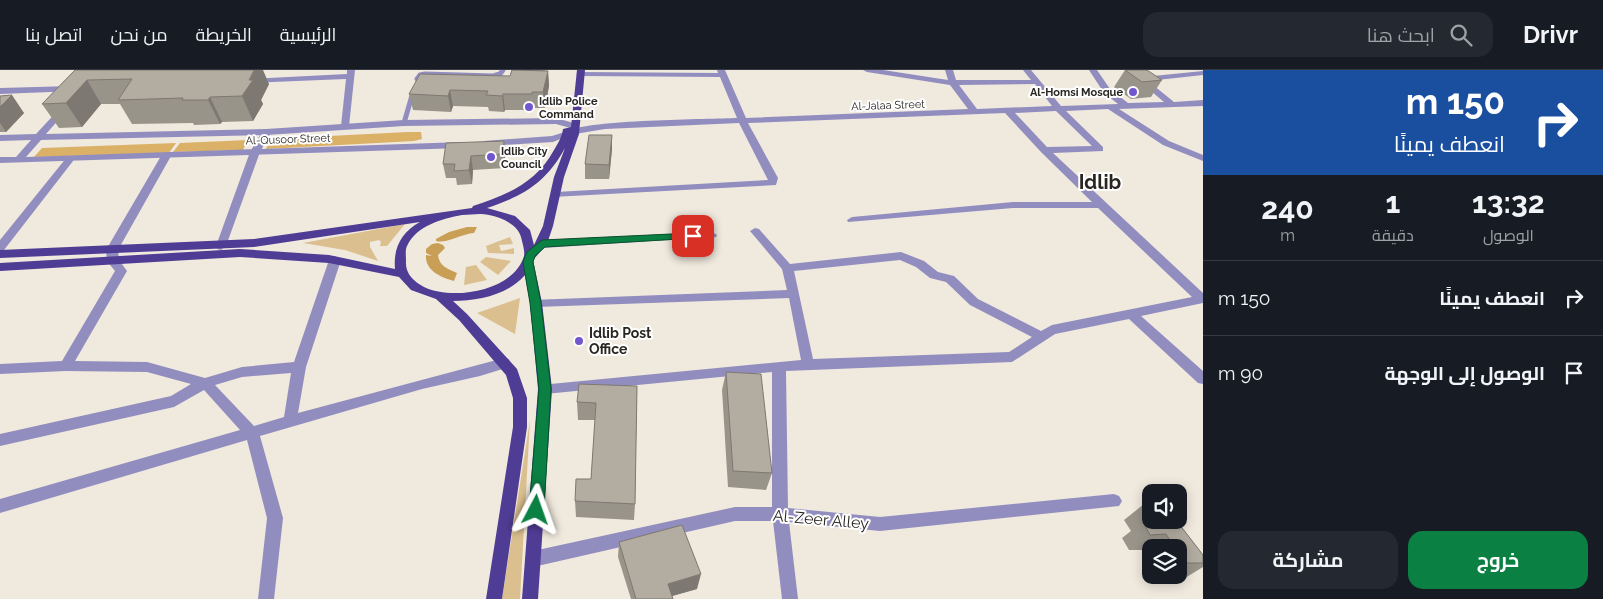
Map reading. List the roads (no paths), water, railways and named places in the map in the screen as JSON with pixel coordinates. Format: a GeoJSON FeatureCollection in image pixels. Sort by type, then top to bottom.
{"type":"FeatureCollection","features":[{"type":"Feature","properties":{"kind":"main road"},"geometry":{"type":"LineString","coordinates":[[438,216],[421,224],[408,235],[400,248],[398,261],[402,274],[410,284],[423,291],[440,296],[461,297],[483,294],[503,286],[518,275],[529,258],[542,244],[571,129],[579,71]]}},
{"type":"Feature","properties":{"kind":"main road"},"geometry":{"type":"LineString","coordinates":[[472,210],[507,198],[532,184],[553,161],[571,129]]}},
{"type":"Feature","properties":{"kind":"main road"},"geometry":{"type":"LineString","coordinates":[[0,267],[301,237],[438,216],[456,211],[488,211],[506,216],[519,224],[528,234],[531,247],[529,258],[545,389],[530,599]]}},
{"type":"Feature","properties":{"kind":"main road"},"geometry":{"type":"LineString","coordinates":[[0,254],[240,253],[335,260],[402,274]]}},
{"type":"Feature","properties":{"kind":"main road"},"geometry":{"type":"LineString","coordinates":[[440,296],[463,317],[512,373],[520,398],[520,427],[494,599]]}},
{"type":"Feature","properties":{"kind":"street"},"geometry":{"type":"LineString","coordinates":[[867,70],[953,83],[1037,82]]}},
{"type":"Feature","properties":{"kind":"street"},"geometry":{"type":"LineString","coordinates":[[948,70],[953,83],[975,112]]}},
{"type":"Feature","properties":{"kind":"street"},"geometry":{"type":"LineString","coordinates":[[1027,70],[1059,109],[1100,149],[1044,150]]}},
{"type":"Feature","properties":{"kind":"street"},"geometry":{"type":"LineString","coordinates":[[1092,70],[1107,91],[1127,107]]}},
{"type":"Feature","properties":{"kind":"street"},"geometry":{"type":"LineString","coordinates":[[1130,70],[1174,105]]}},
{"type":"Feature","properties":{"kind":"street"},"geometry":{"type":"LineString","coordinates":[[556,194],[772,183],[773,178],[743,122],[721,73],[579,71]]}},
{"type":"Feature","properties":{"kind":"street"},"geometry":{"type":"LineString","coordinates":[[1142,79],[1203,71]]}},
{"type":"Feature","properties":{"kind":"street"},"geometry":{"type":"LineString","coordinates":[[243,76],[240,81],[350,73],[346,126]]}},
{"type":"Feature","properties":{"kind":"street"},"geometry":{"type":"LineString","coordinates":[[0,91],[78,95],[18,159]]}},
{"type":"Feature","properties":{"kind":"street","name":"Al-Jalaa Street"},"geometry":{"type":"LineString","coordinates":[[571,129],[604,126],[1203,103]]}},
{"type":"Feature","properties":{"kind":"street"},"geometry":{"type":"LineString","coordinates":[[1187,104],[1203,113]]}},
{"type":"Feature","properties":{"kind":"street"},"geometry":{"type":"LineString","coordinates":[[1111,107],[1141,130],[1186,154],[1203,158]]}},
{"type":"Feature","properties":{"kind":"street"},"geometry":{"type":"LineString","coordinates":[[1008,111],[1044,150],[1100,205],[1202,300]]}},
{"type":"Feature","properties":{"kind":"street","name":"Al-Qusoor Street"},"geometry":{"type":"LineString","coordinates":[[0,160],[254,152],[556,121],[571,129]]}},
{"type":"Feature","properties":{"kind":"street","name":"Al-Qusoor Street"},"geometry":{"type":"LineString","coordinates":[[0,138],[266,132],[404,122],[439,134],[554,139],[571,129]]}},
{"type":"Feature","properties":{"kind":"street"},"geometry":{"type":"LineString","coordinates":[[221,246],[254,152],[266,132]]}},
{"type":"Feature","properties":{"kind":"street"},"geometry":{"type":"LineString","coordinates":[[66,366],[121,270],[112,255],[166,156]]}},
{"type":"Feature","properties":{"kind":"street"},"geometry":{"type":"LineString","coordinates":[[0,247],[70,159]]}},
{"type":"Feature","properties":{"kind":"street"},"geometry":{"type":"LineString","coordinates":[[852,220],[1013,205],[1100,205]]}},
{"type":"Feature","properties":{"kind":"street"},"geometry":{"type":"LineString","coordinates":[[755,231],[786,268],[794,294],[808,364]]}},
{"type":"Feature","properties":{"kind":"street"},"geometry":{"type":"LineString","coordinates":[[542,244],[712,235]]}},
{"type":"Feature","properties":{"kind":"street"},"geometry":{"type":"LineString","coordinates":[[786,268],[902,256],[920,264],[934,275],[950,279],[974,302],[1042,337]]}},
{"type":"Feature","properties":{"kind":"street"},"geometry":{"type":"LineString","coordinates":[[290,420],[299,367],[335,260]]}},
{"type":"Feature","properties":{"kind":"street"},"geometry":{"type":"LineString","coordinates":[[536,303],[794,294]]}},
{"type":"Feature","properties":{"kind":"street"},"geometry":{"type":"LineString","coordinates":[[545,389],[808,364],[1012,357],[1052,330],[1202,300]]}},
{"type":"Feature","properties":{"kind":"street"},"geometry":{"type":"LineString","coordinates":[[1130,313],[1203,379]]}},
{"type":"Feature","properties":{"kind":"street"},"geometry":{"type":"LineString","coordinates":[[0,506],[252,433],[290,420],[480,371],[504,363]]}},
{"type":"Feature","properties":{"kind":"street"},"geometry":{"type":"LineString","coordinates":[[0,369],[66,366],[148,367],[206,384],[252,433],[276,518],[266,599]]}},
{"type":"Feature","properties":{"kind":"street"},"geometry":{"type":"LineString","coordinates":[[0,440],[174,400],[206,384],[242,372],[299,367]]}},
{"type":"Feature","properties":{"kind":"street"},"geometry":{"type":"LineString","coordinates":[[779,368],[780,514],[790,599]]}},
{"type":"Feature","properties":{"kind":"street","name":"Al-Zeer Alley"},"geometry":{"type":"LineString","coordinates":[[533,559],[734,514],[780,514],[880,524],[1114,501]]}},
{"type":"Feature","properties":{"kind":"lane"},"geometry":{"type":"LineString","coordinates":[[404,122],[420,75],[435,73],[493,76],[500,74],[503,70]]}},
{"type":"Feature","properties":{"kind":"place","name":"Al-Homsi Mosque"},"geometry":{"type":"Point","coordinates":[1133,92]}},
{"type":"Feature","properties":{"kind":"place","name":"Idlib Police Command"},"geometry":{"type":"Point","coordinates":[529,107]}},
{"type":"Feature","properties":{"kind":"place","name":"Idlib City Council"},"geometry":{"type":"Point","coordinates":[491,157]}},
{"type":"Feature","properties":{"kind":"place","name":"Idlib Post Office"},"geometry":{"type":"Point","coordinates":[579,341]}},
{"type":"Feature","properties":{"kind":"district","name":"Idlib"},"geometry":{"type":"Point","coordinates":[1100,182]}}]}
